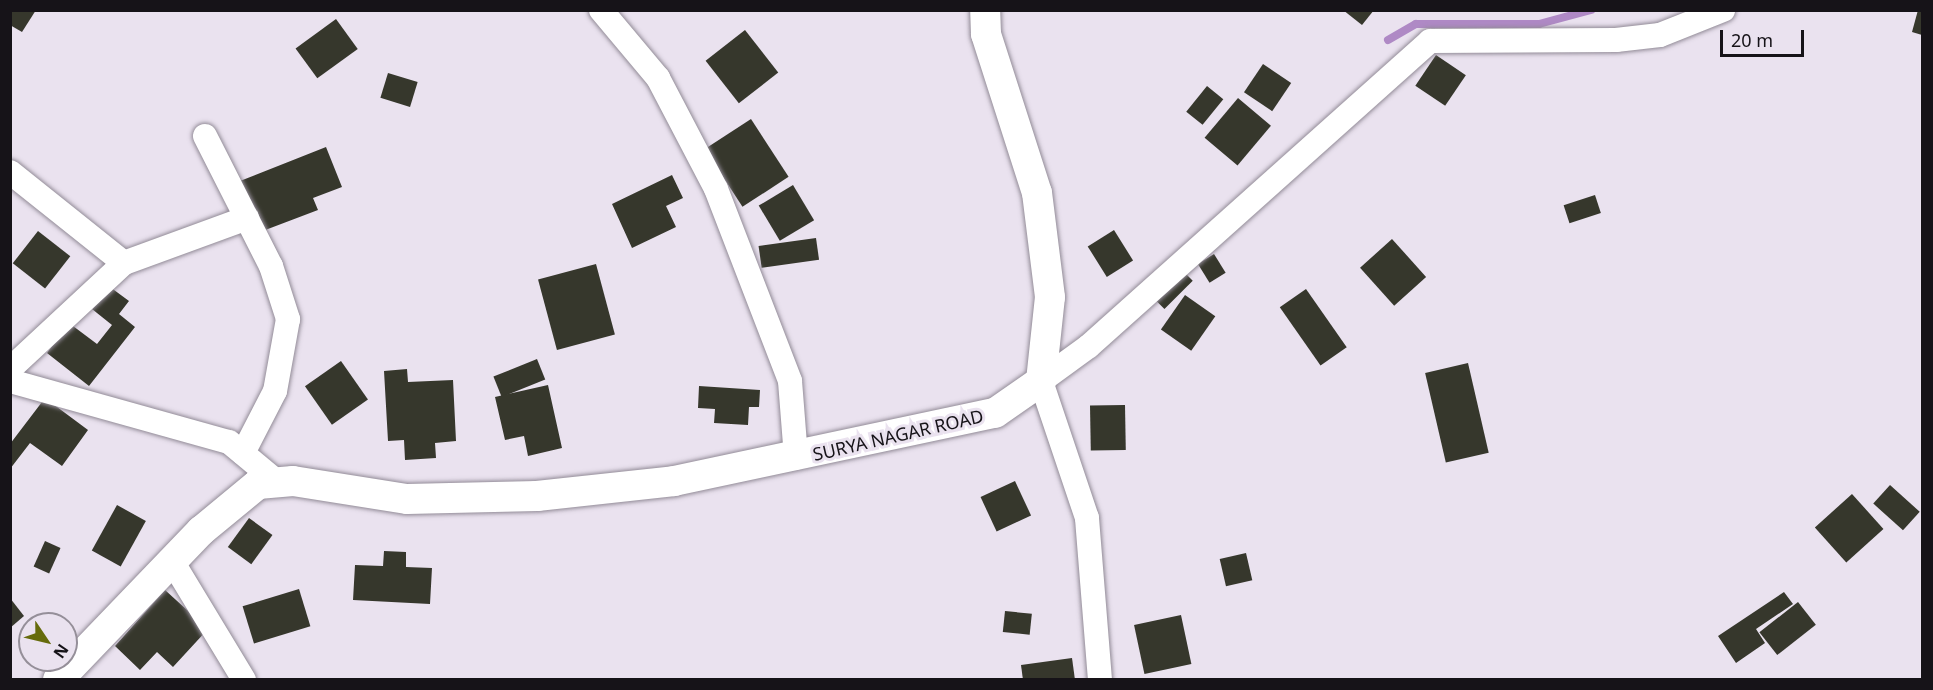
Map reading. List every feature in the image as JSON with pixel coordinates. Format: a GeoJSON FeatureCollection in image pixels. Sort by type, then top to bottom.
{"type":"FeatureCollection","features":[{"type":"Feature","properties":{"kind":"street"},"geometry":{"type":"LineString","coordinates":[[601,10],[658,78],[716,189],[790,381],[796,458]]}},
{"type":"Feature","properties":{"kind":"street"},"geometry":{"type":"LineString","coordinates":[[985,10],[986,34],[1036,193],[1050,297],[1041,381],[1087,518],[1100,680]]}},
{"type":"Feature","properties":{"kind":"street"},"geometry":{"type":"LineString","coordinates":[[1041,381],[1089,346],[1430,41],[1616,40],[1660,35],[1723,10]]}},
{"type":"Feature","properties":{"kind":"street"},"geometry":{"type":"LineString","coordinates":[[205,136],[247,218],[288,319],[274,391],[243,453]]}},
{"type":"Feature","properties":{"kind":"street"},"geometry":{"type":"LineString","coordinates":[[10,172],[124,263]]}},
{"type":"Feature","properties":{"kind":"street"},"geometry":{"type":"LineString","coordinates":[[10,369],[124,263],[247,218]]}},
{"type":"Feature","properties":{"kind":"street"},"geometry":{"type":"LineString","coordinates":[[10,381],[153,418],[229,442],[275,480]]}},
{"type":"Feature","properties":{"kind":"street","name":"SURYA NAGAR ROAD"},"geometry":{"type":"LineString","coordinates":[[275,480],[356,487],[407,500],[537,496],[674,481],[796,458],[995,413],[1041,381]]}},
{"type":"Feature","properties":{"kind":"street"},"geometry":{"type":"LineString","coordinates":[[63,676],[159,580],[172,561],[258,484],[275,480]]}},
{"type":"Feature","properties":{"kind":"street"},"geometry":{"type":"LineString","coordinates":[[172,561],[244,680]]}},
{"type":"Feature","properties":{"kind":"building"},"geometry":{"type":"Polygon","coordinates":[[[10,10],[36,10],[22,32],[10,25],[10,10]]]}},
{"type":"Feature","properties":{"kind":"building"},"geometry":{"type":"Polygon","coordinates":[[[1343,10],[1374,10],[1362,25],[1343,10]]]}},
{"type":"Feature","properties":{"kind":"building"},"geometry":{"type":"Polygon","coordinates":[[[1918,10],[1922,10],[1922,35],[1912,32],[1918,10]]]}},
{"type":"Feature","properties":{"kind":"building"},"geometry":{"type":"Polygon","coordinates":[[[336,19],[358,49],[317,78],[296,48],[336,19]]]}},
{"type":"Feature","properties":{"kind":"building"},"geometry":{"type":"Polygon","coordinates":[[[745,30],[778,73],[739,103],[706,61],[745,30]]]}},
{"type":"Feature","properties":{"kind":"building"},"geometry":{"type":"Polygon","coordinates":[[[1436,55],[1466,75],[1445,106],[1415,86],[1436,55]]]}},
{"type":"Feature","properties":{"kind":"building"},"geometry":{"type":"Polygon","coordinates":[[[1263,64],[1291,83],[1272,111],[1244,92],[1263,64]]]}},
{"type":"Feature","properties":{"kind":"building"},"geometry":{"type":"Polygon","coordinates":[[[388,73],[418,82],[410,107],[380,98],[388,73]]]}},
{"type":"Feature","properties":{"kind":"building"},"geometry":{"type":"Polygon","coordinates":[[[1207,86],[1223,99],[1203,125],[1186,112],[1207,86]]]}},
{"type":"Feature","properties":{"kind":"building"},"geometry":{"type":"Polygon","coordinates":[[[1238,98],[1271,126],[1238,165],[1205,138],[1238,98]]]}},
{"type":"Feature","properties":{"kind":"building"},"geometry":{"type":"Polygon","coordinates":[[[751,119],[789,177],[742,207],[705,149],[751,119]]]}},
{"type":"Feature","properties":{"kind":"building"},"geometry":{"type":"Polygon","coordinates":[[[326,147],[342,187],[313,198],[318,210],[260,232],[240,181],[326,147]]]}},
{"type":"Feature","properties":{"kind":"building"},"geometry":{"type":"Polygon","coordinates":[[[672,175],[683,198],[666,206],[676,227],[632,248],[612,204],[672,175]]]}},
{"type":"Feature","properties":{"kind":"building"},"geometry":{"type":"Polygon","coordinates":[[[793,185],[814,220],[780,241],[759,206],[793,185]]]}},
{"type":"Feature","properties":{"kind":"building"},"geometry":{"type":"Polygon","coordinates":[[[1595,195],[1601,213],[1569,223],[1564,205],[1595,195]]]}},
{"type":"Feature","properties":{"kind":"building"},"geometry":{"type":"Polygon","coordinates":[[[1114,230],[1133,261],[1107,277],[1088,246],[1114,230]]]}},
{"type":"Feature","properties":{"kind":"building"},"geometry":{"type":"Polygon","coordinates":[[[38,231],[70,256],[45,289],[13,263],[38,231]]]}},
{"type":"Feature","properties":{"kind":"building"},"geometry":{"type":"Polygon","coordinates":[[[816,238],[819,260],[762,268],[759,246],[816,238]]]}},
{"type":"Feature","properties":{"kind":"building"},"geometry":{"type":"Polygon","coordinates":[[[1392,239],[1426,277],[1394,306],[1360,268],[1392,239]]]}},
{"type":"Feature","properties":{"kind":"building"},"geometry":{"type":"Polygon","coordinates":[[[1214,254],[1226,273],[1210,283],[1198,264],[1214,254]]]}},
{"type":"Feature","properties":{"kind":"building"},"geometry":{"type":"Polygon","coordinates":[[[596,264],[615,335],[557,350],[538,280],[596,264]]]}},
{"type":"Feature","properties":{"kind":"building"},"geometry":{"type":"Polygon","coordinates":[[[1180,268],[1193,281],[1164,309],[1152,296],[1180,268]]]}},
{"type":"Feature","properties":{"kind":"building"},"geometry":{"type":"Polygon","coordinates":[[[110,287],[129,301],[119,314],[135,327],[89,386],[47,353],[69,323],[97,344],[112,325],[92,309],[110,287]]]}},
{"type":"Feature","properties":{"kind":"building"},"geometry":{"type":"Polygon","coordinates":[[[1306,289],[1347,347],[1321,366],[1280,307],[1306,289]]]}},
{"type":"Feature","properties":{"kind":"building"},"geometry":{"type":"Polygon","coordinates":[[[1185,295],[1215,316],[1191,351],[1161,329],[1185,295]]]}},
{"type":"Feature","properties":{"kind":"building"},"geometry":{"type":"Polygon","coordinates":[[[537,359],[545,379],[502,397],[493,377],[537,359]]]}},
{"type":"Feature","properties":{"kind":"building"},"geometry":{"type":"Polygon","coordinates":[[[341,361],[368,400],[332,425],[305,386],[341,361]]]}},
{"type":"Feature","properties":{"kind":"building"},"geometry":{"type":"Polygon","coordinates":[[[1468,363],[1489,453],[1446,463],[1425,373],[1468,363]]]}},
{"type":"Feature","properties":{"kind":"building"},"geometry":{"type":"Polygon","coordinates":[[[407,369],[408,382],[453,380],[456,441],[435,443],[436,458],[405,460],[404,440],[388,441],[384,371],[407,369]]]}},
{"type":"Feature","properties":{"kind":"building"},"geometry":{"type":"Polygon","coordinates":[[[548,385],[562,448],[528,456],[524,436],[505,440],[495,397],[548,385]]]}},
{"type":"Feature","properties":{"kind":"building"},"geometry":{"type":"Polygon","coordinates":[[[699,386],[760,390],[759,407],[749,407],[748,425],[714,423],[715,409],[698,408],[699,386]]]}},
{"type":"Feature","properties":{"kind":"building"},"geometry":{"type":"Polygon","coordinates":[[[45,398],[88,430],[62,466],[30,443],[10,469],[10,444],[45,398]]]}},
{"type":"Feature","properties":{"kind":"building"},"geometry":{"type":"Polygon","coordinates":[[[1125,405],[1126,450],[1091,451],[1090,406],[1125,405]]]}},
{"type":"Feature","properties":{"kind":"building"},"geometry":{"type":"Polygon","coordinates":[[[1015,481],[1031,515],[997,531],[981,497],[1015,481]]]}},
{"type":"Feature","properties":{"kind":"building"},"geometry":{"type":"Polygon","coordinates":[[[1890,485],[1920,512],[1903,530],[1873,504],[1890,485]]]}},
{"type":"Feature","properties":{"kind":"building"},"geometry":{"type":"Polygon","coordinates":[[[1852,494],[1883,529],[1846,562],[1815,527],[1852,494]]]}},
{"type":"Feature","properties":{"kind":"building"},"geometry":{"type":"Polygon","coordinates":[[[117,505],[146,521],[121,566],[92,550],[117,505]]]}},
{"type":"Feature","properties":{"kind":"building"},"geometry":{"type":"Polygon","coordinates":[[[249,518],[272,535],[251,564],[228,547],[249,518]]]}},
{"type":"Feature","properties":{"kind":"building"},"geometry":{"type":"Polygon","coordinates":[[[45,541],[61,548],[49,573],[34,567],[45,541]]]}},
{"type":"Feature","properties":{"kind":"building"},"geometry":{"type":"Polygon","coordinates":[[[384,551],[406,552],[406,567],[432,568],[430,604],[353,600],[355,565],[383,566],[384,551]]]}},
{"type":"Feature","properties":{"kind":"building"},"geometry":{"type":"Polygon","coordinates":[[[1246,553],[1252,580],[1226,586],[1220,559],[1246,553]]]}},
{"type":"Feature","properties":{"kind":"building"},"geometry":{"type":"Polygon","coordinates":[[[299,589],[310,626],[254,644],[243,606],[299,589]]]}},
{"type":"Feature","properties":{"kind":"building"},"geometry":{"type":"Polygon","coordinates":[[[165,590],[208,629],[173,667],[157,652],[140,670],[115,646],[165,590]]]}},
{"type":"Feature","properties":{"kind":"building"},"geometry":{"type":"Polygon","coordinates":[[[1784,592],[1793,604],[1756,629],[1765,643],[1736,663],[1718,636],[1784,592]]]}},
{"type":"Feature","properties":{"kind":"building"},"geometry":{"type":"Polygon","coordinates":[[[10,598],[21,612],[18,612],[18,621],[10,628],[10,598]]]}},
{"type":"Feature","properties":{"kind":"building"},"geometry":{"type":"Polygon","coordinates":[[[1798,602],[1816,625],[1777,655],[1759,632],[1798,602]]]}},
{"type":"Feature","properties":{"kind":"building"},"geometry":{"type":"Polygon","coordinates":[[[1005,611],[1032,614],[1030,635],[1003,632],[1005,611]]]}},
{"type":"Feature","properties":{"kind":"building"},"geometry":{"type":"Polygon","coordinates":[[[1181,615],[1191,664],[1144,674],[1134,625],[1181,615]]]}},
{"type":"Feature","properties":{"kind":"building"},"geometry":{"type":"Polygon","coordinates":[[[1072,658],[1075,680],[1023,680],[1021,665],[1072,658]]]}},
{"type":"Feature","properties":{"kind":"waterway"},"geometry":{"type":"LineString","coordinates":[[1388,40],[1416,24],[1539,24],[1591,10]]}}]}
